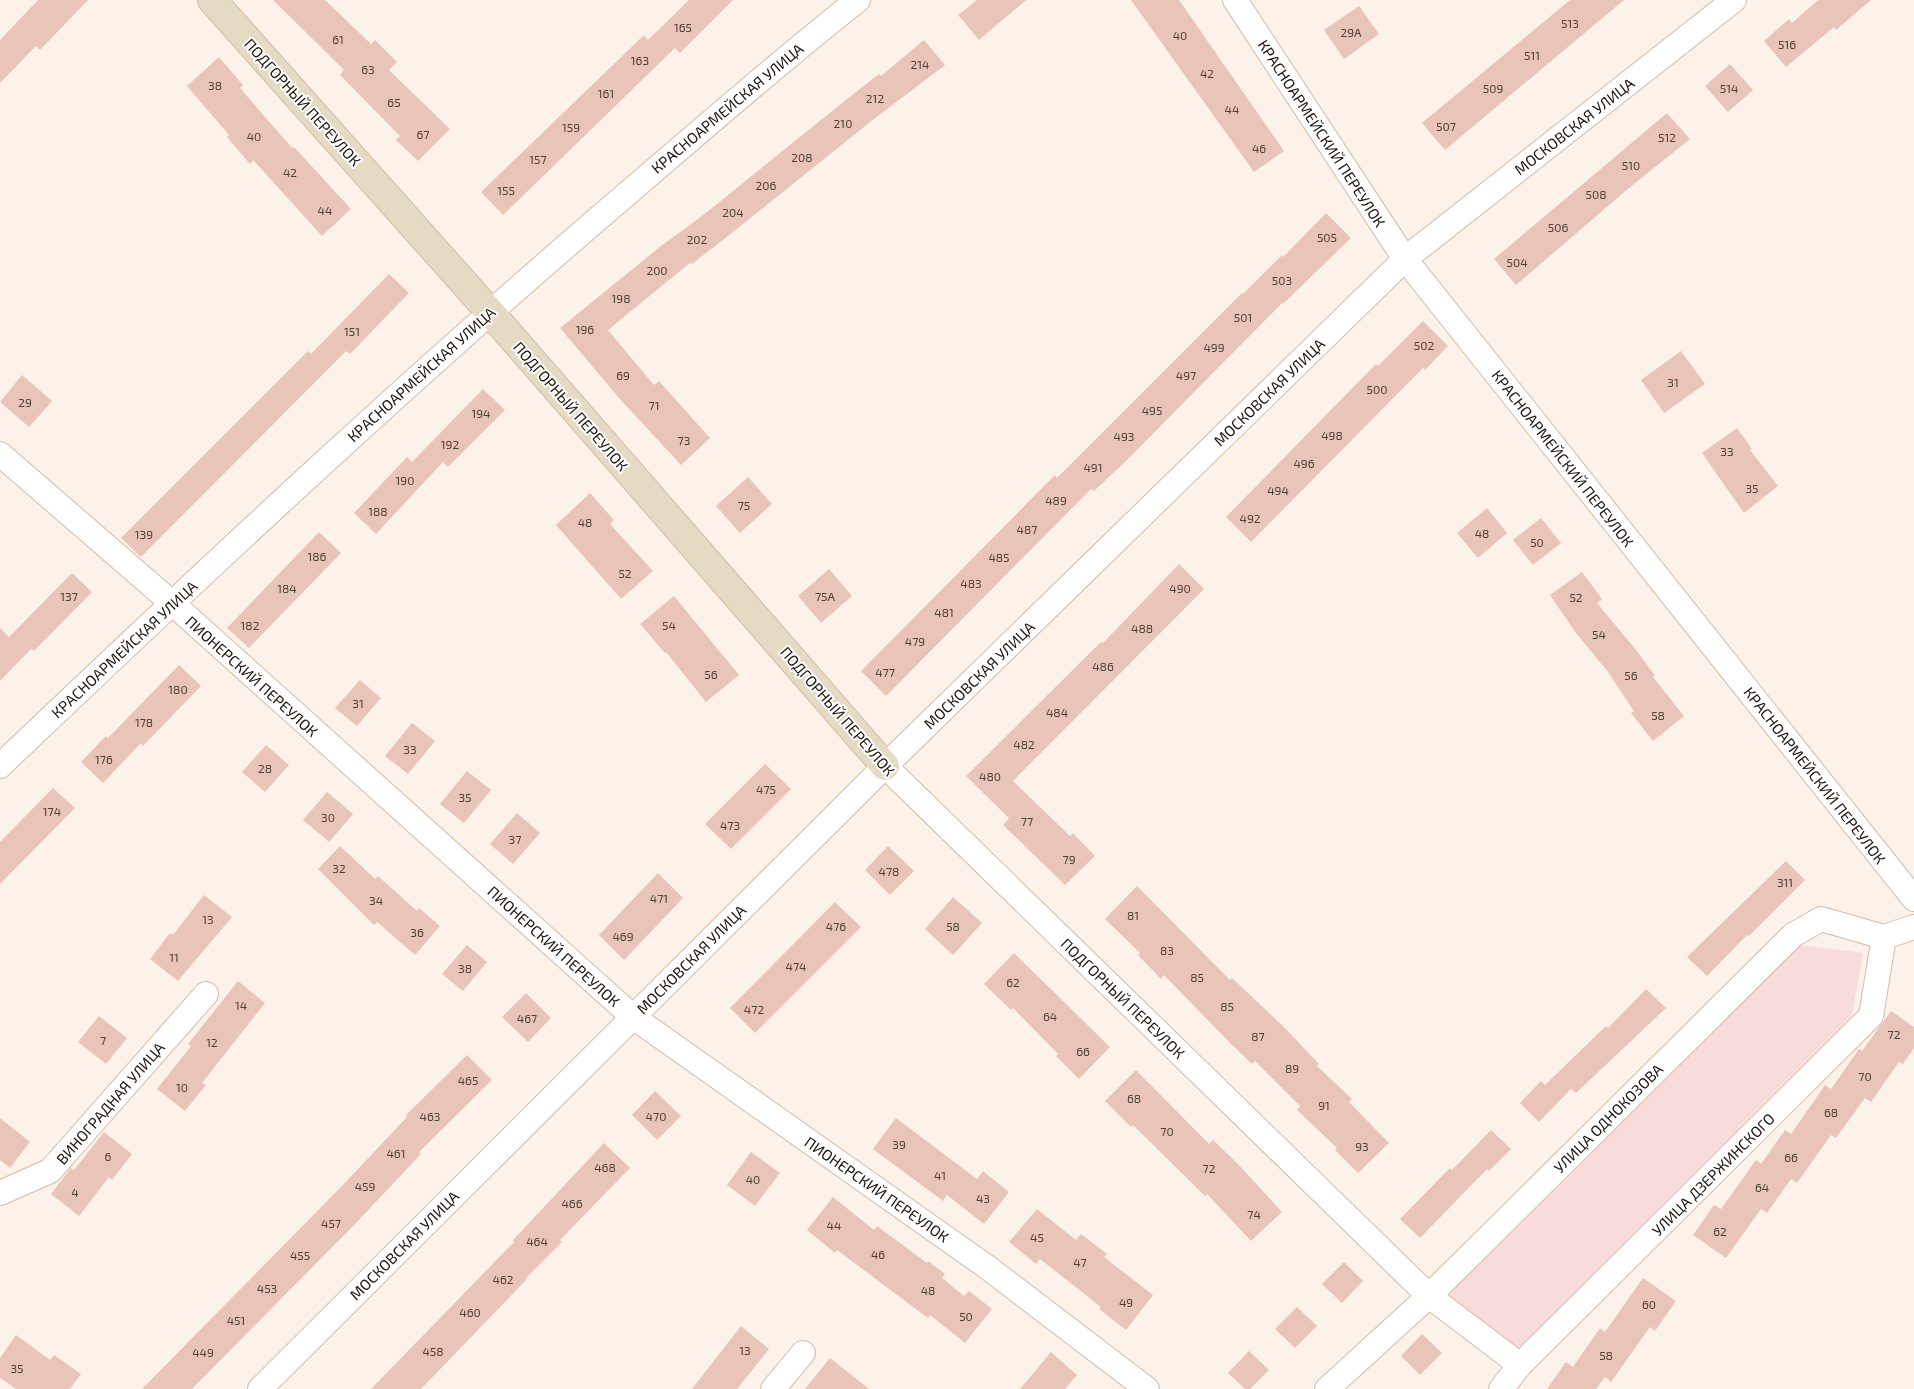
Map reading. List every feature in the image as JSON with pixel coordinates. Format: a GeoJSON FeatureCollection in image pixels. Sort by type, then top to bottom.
{"type":"FeatureCollection","features":[{"type":"Feature","properties":{"kind":"main road","name":"ПОДГОРНЫЙ ПЕРЕУЛОК"},"geometry":{"type":"LineString","coordinates":[[212,0],[489,311],[885,766]]}},
{"type":"Feature","properties":{"kind":"street","name":"КРАСНОАРМЕЙСКАЯ УЛИЦА"},"geometry":{"type":"LineString","coordinates":[[0,766],[172,603],[489,311],[795,50],[858,0]]}},
{"type":"Feature","properties":{"kind":"street","name":"КРАСНОАРМЕЙСКИЙ ПЕРЕУЛОК"},"geometry":{"type":"LineString","coordinates":[[1234,0],[1405,259],[1914,899]]}},
{"type":"Feature","properties":{"kind":"street","name":"МОСКОВСКАЯ УЛИЦА"},"geometry":{"type":"LineString","coordinates":[[260,1389],[885,766],[1405,259],[1734,0]]}},
{"type":"Feature","properties":{"kind":"street","name":"ПИОНЕРСКИЙ ПЕРЕУЛОК"},"geometry":{"type":"LineString","coordinates":[[0,454],[172,603],[633,1017],[987,1267],[1147,1389]]}},
{"type":"Feature","properties":{"kind":"street","name":"ПОДГОРНЫЙ ПЕРЕУЛОК"},"geometry":{"type":"LineString","coordinates":[[885,766],[1429,1296],[1520,1366]]}},
{"type":"Feature","properties":{"kind":"street","name":"УЛИЦА ОДНОКОЗОВА"},"geometry":{"type":"LineString","coordinates":[[1327,1389],[1429,1296],[1793,935],[1821,919],[1884,937]]}},
{"type":"Feature","properties":{"kind":"street"},"geometry":{"type":"LineString","coordinates":[[1884,937],[1914,927]]}},
{"type":"Feature","properties":{"kind":"street","name":"УЛИЦА ДЗЕРЖИНСКОГО"},"geometry":{"type":"LineString","coordinates":[[1501,1389],[1520,1366],[1871,1016],[1884,937]]}},
{"type":"Feature","properties":{"kind":"street","name":"ВИНОГРАДНАЯ УЛИЦА"},"geometry":{"type":"LineString","coordinates":[[0,1193],[50,1171],[206,994]]}},
{"type":"Feature","properties":{"kind":"street"},"geometry":{"type":"LineString","coordinates":[[773,1389],[803,1353]]}},
{"type":"Feature","properties":{"kind":"shaded area"},"geometry":{"type":"Polygon","coordinates":[[[1800,945],[1863,953],[1852,1016],[1516,1351],[1444,1294],[1800,945]]]}},
{"type":"Feature","properties":{"kind":"building"},"geometry":{"type":"Polygon","coordinates":[[[38,0],[88,0],[40,50],[36,46],[0,83],[0,40],[38,0]]]}},
{"type":"Feature","properties":{"kind":"building"},"geometry":{"type":"Polygon","coordinates":[[[273,0],[325,0],[371,44],[375,40],[397,62],[389,70],[450,129],[418,161],[396,140],[400,136],[340,75],[344,70],[273,0]]]}},
{"type":"Feature","properties":{"kind":"building"},"geometry":{"type":"Polygon","coordinates":[[[689,0],[733,0],[680,53],[675,48],[503,215],[481,192],[644,35],[648,40],[689,0]]]}},
{"type":"Feature","properties":{"kind":"building"},"geometry":{"type":"Polygon","coordinates":[[[977,0],[1026,0],[979,40],[958,15],[977,0]]]}},
{"type":"Feature","properties":{"kind":"building"},"geometry":{"type":"Polygon","coordinates":[[[1131,0],[1179,0],[1284,151],[1254,172],[1131,0]]]}},
{"type":"Feature","properties":{"kind":"building"},"geometry":{"type":"Polygon","coordinates":[[[1570,0],[1624,0],[1445,150],[1422,123],[1570,0]]]}},
{"type":"Feature","properties":{"kind":"building"},"geometry":{"type":"Polygon","coordinates":[[[1818,0],[1871,0],[1836,30],[1834,27],[1786,67],[1764,41],[1789,19],[1792,23],[1818,0]]]}},
{"type":"Feature","properties":{"kind":"building"},"geometry":{"type":"Polygon","coordinates":[[[1359,6],[1379,34],[1344,59],[1324,30],[1359,6]]]}},
{"type":"Feature","properties":{"kind":"building"},"geometry":{"type":"Polygon","coordinates":[[[924,40],[945,65],[870,122],[692,264],[691,262],[608,330],[654,385],[659,381],[710,438],[681,465],[619,398],[560,328],[661,246],[702,216],[879,74],[881,76],[924,40]]]}},
{"type":"Feature","properties":{"kind":"building"},"geometry":{"type":"Polygon","coordinates":[[[219,57],[243,85],[240,88],[292,148],[294,147],[351,209],[322,236],[253,160],[250,164],[227,137],[229,135],[187,86],[219,57]]]}},
{"type":"Feature","properties":{"kind":"building"},"geometry":{"type":"Polygon","coordinates":[[[1730,64],[1753,90],[1728,112],[1705,86],[1730,64]]]}},
{"type":"Feature","properties":{"kind":"building"},"geometry":{"type":"Polygon","coordinates":[[[1667,113],[1690,139],[1629,188],[1516,285],[1494,259],[1667,113]]]}},
{"type":"Feature","properties":{"kind":"building"},"geometry":{"type":"Polygon","coordinates":[[[1326,213],[1351,238],[1282,303],[1126,461],[1094,491],[1091,489],[886,696],[861,671],[1055,475],[1057,478],[1242,293],[1282,255],[1283,257],[1326,213]]]}},
{"type":"Feature","properties":{"kind":"building"},"geometry":{"type":"Polygon","coordinates":[[[389,274],[409,293],[350,354],[346,351],[141,557],[121,538],[308,351],[311,354],[389,274]]]}},
{"type":"Feature","properties":{"kind":"building"},"geometry":{"type":"Polygon","coordinates":[[[1423,321],[1448,346],[1425,370],[1423,368],[1251,542],[1226,517],[1376,364],[1378,366],[1423,321]]]}},
{"type":"Feature","properties":{"kind":"building"},"geometry":{"type":"Polygon","coordinates":[[[1681,351],[1705,384],[1664,413],[1641,380],[1681,351]]]}},
{"type":"Feature","properties":{"kind":"building"},"geometry":{"type":"Polygon","coordinates":[[[22,375],[52,401],[29,427],[0,402],[22,375]]]}},
{"type":"Feature","properties":{"kind":"building"},"geometry":{"type":"Polygon","coordinates":[[[483,389],[505,410],[448,467],[443,462],[376,534],[354,513],[407,457],[412,462],[483,389]]]}},
{"type":"Feature","properties":{"kind":"building"},"geometry":{"type":"Polygon","coordinates":[[[1737,428],[1752,449],[1750,450],[1778,486],[1744,513],[1702,453],[1737,428]]]}},
{"type":"Feature","properties":{"kind":"building"},"geometry":{"type":"Polygon","coordinates":[[[748,477],[772,504],[740,533],[716,506],[748,477]]]}},
{"type":"Feature","properties":{"kind":"building"},"geometry":{"type":"Polygon","coordinates":[[[590,493],[614,520],[610,524],[653,571],[621,599],[556,525],[590,493]]]}},
{"type":"Feature","properties":{"kind":"building"},"geometry":{"type":"Polygon","coordinates":[[[1487,508],[1507,533],[1478,558],[1457,533],[1487,508]]]}},
{"type":"Feature","properties":{"kind":"building"},"geometry":{"type":"Polygon","coordinates":[[[1541,518],[1561,543],[1533,565],[1513,540],[1541,518]]]}},
{"type":"Feature","properties":{"kind":"building"},"geometry":{"type":"Polygon","coordinates":[[[319,532],[341,553],[249,648],[227,628],[319,532]]]}},
{"type":"Feature","properties":{"kind":"building"},"geometry":{"type":"Polygon","coordinates":[[[1179,564],[1204,589],[1013,781],[1070,836],[1073,833],[1095,856],[1065,885],[1003,825],[1009,818],[966,776],[1101,642],[1103,643],[1179,564]]]}},
{"type":"Feature","properties":{"kind":"building"},"geometry":{"type":"Polygon","coordinates":[[[829,569],[852,596],[821,623],[798,596],[829,569]]]}},
{"type":"Feature","properties":{"kind":"building"},"geometry":{"type":"Polygon","coordinates":[[[1582,572],[1602,599],[1597,603],[1637,651],[1655,676],[1653,677],[1684,716],[1653,741],[1631,713],[1634,711],[1608,672],[1576,633],[1550,595],[1582,572]]]}},
{"type":"Feature","properties":{"kind":"building"},"geometry":{"type":"Polygon","coordinates":[[[72,573],[92,592],[34,651],[31,649],[0,681],[0,628],[9,637],[72,573]]]}},
{"type":"Feature","properties":{"kind":"building"},"geometry":{"type":"Polygon","coordinates":[[[674,596],[739,675],[706,702],[666,652],[640,624],[674,596]]]}},
{"type":"Feature","properties":{"kind":"building"},"geometry":{"type":"Polygon","coordinates":[[[179,665],[201,686],[143,746],[141,743],[103,783],[81,762],[106,736],[108,738],[179,665]]]}},
{"type":"Feature","properties":{"kind":"building"},"geometry":{"type":"Polygon","coordinates":[[[360,680],[381,698],[357,726],[335,708],[360,680]]]}},
{"type":"Feature","properties":{"kind":"building"},"geometry":{"type":"Polygon","coordinates":[[[412,723],[435,741],[408,774],[385,756],[412,723]]]}},
{"type":"Feature","properties":{"kind":"building"},"geometry":{"type":"Polygon","coordinates":[[[266,745],[289,765],[265,792],[242,772],[266,745]]]}},
{"type":"Feature","properties":{"kind":"building"},"geometry":{"type":"Polygon","coordinates":[[[765,764],[791,789],[731,849],[705,824],[765,764]]]}},
{"type":"Feature","properties":{"kind":"building"},"geometry":{"type":"Polygon","coordinates":[[[467,771],[491,790],[464,823],[440,804],[467,771]]]}},
{"type":"Feature","properties":{"kind":"building"},"geometry":{"type":"Polygon","coordinates":[[[53,788],[75,808],[0,884],[0,842],[53,788]]]}},
{"type":"Feature","properties":{"kind":"building"},"geometry":{"type":"Polygon","coordinates":[[[327,792],[353,814],[329,842],[303,820],[327,792]]]}},
{"type":"Feature","properties":{"kind":"building"},"geometry":{"type":"Polygon","coordinates":[[[517,813],[540,833],[513,864],[490,844],[517,813]]]}},
{"type":"Feature","properties":{"kind":"building"},"geometry":{"type":"Polygon","coordinates":[[[340,846],[375,879],[378,876],[417,911],[419,908],[440,926],[415,955],[377,922],[374,925],[318,869],[340,846]]]}},
{"type":"Feature","properties":{"kind":"building"},"geometry":{"type":"Polygon","coordinates":[[[888,846],[914,871],[890,895],[865,870],[888,846]]]}},
{"type":"Feature","properties":{"kind":"building"},"geometry":{"type":"Polygon","coordinates":[[[1786,861],[1805,880],[1707,976],[1687,957],[1786,861]]]}},
{"type":"Feature","properties":{"kind":"building"},"geometry":{"type":"Polygon","coordinates":[[[658,873],[683,898],[624,960],[599,935],[658,873]]]}},
{"type":"Feature","properties":{"kind":"building"},"geometry":{"type":"Polygon","coordinates":[[[1137,886],[1230,980],[1232,978],[1286,1029],[1319,1064],[1317,1066],[1352,1099],[1349,1102],[1389,1143],[1358,1173],[1335,1150],[1337,1148],[1297,1110],[1300,1106],[1255,1061],[1252,1064],[1230,1043],[1164,975],[1161,979],[1138,955],[1140,953],[1105,919],[1137,886]]]}},
{"type":"Feature","properties":{"kind":"building"},"geometry":{"type":"Polygon","coordinates":[[[204,895],[232,917],[178,981],[150,959],[170,933],[173,935],[204,895]]]}},
{"type":"Feature","properties":{"kind":"building"},"geometry":{"type":"Polygon","coordinates":[[[953,897],[982,923],[953,955],[925,929],[953,897]]]}},
{"type":"Feature","properties":{"kind":"building"},"geometry":{"type":"Polygon","coordinates":[[[835,902],[861,927],[755,1033],[730,1008],[835,902]]]}},
{"type":"Feature","properties":{"kind":"building"},"geometry":{"type":"Polygon","coordinates":[[[467,945],[487,962],[463,991],[442,974],[467,945]]]}},
{"type":"Feature","properties":{"kind":"building"},"geometry":{"type":"Polygon","coordinates":[[[1014,953],[1110,1047],[1079,1079],[1056,1056],[1058,1054],[1013,1008],[1011,1010],[984,984],[1014,953]]]}},
{"type":"Feature","properties":{"kind":"building"},"geometry":{"type":"Polygon","coordinates":[[[238,981],[265,1003],[202,1083],[206,1085],[185,1111],[157,1089],[191,1046],[188,1044],[238,981]]]}},
{"type":"Feature","properties":{"kind":"building"},"geometry":{"type":"Polygon","coordinates":[[[1646,989],[1666,1008],[1576,1093],[1571,1089],[1539,1122],[1520,1103],[1541,1081],[1545,1085],[1606,1026],[1608,1028],[1646,989]]]}},
{"type":"Feature","properties":{"kind":"building"},"geometry":{"type":"Polygon","coordinates":[[[526,993],[551,1018],[528,1042],[502,1017],[526,993]]]}},
{"type":"Feature","properties":{"kind":"building"},"geometry":{"type":"Polygon","coordinates":[[[1891,1011],[1914,1027],[1914,1048],[1903,1064],[1899,1062],[1871,1102],[1865,1098],[1836,1138],[1831,1135],[1797,1183],[1791,1179],[1767,1213],[1761,1209],[1726,1258],[1693,1235],[1714,1205],[1721,1209],[1756,1160],[1761,1164],[1785,1130],[1791,1134],[1825,1085],[1831,1089],[1859,1049],[1862,1051],[1891,1011]]]}},
{"type":"Feature","properties":{"kind":"building"},"geometry":{"type":"Polygon","coordinates":[[[99,1016],[127,1038],[106,1064],[78,1042],[99,1016]]]}},
{"type":"Feature","properties":{"kind":"building"},"geometry":{"type":"Polygon","coordinates":[[[467,1055],[492,1080],[419,1152],[421,1154],[356,1223],[192,1389],[142,1389],[341,1187],[407,1117],[406,1115],[467,1055]]]}},
{"type":"Feature","properties":{"kind":"building"},"geometry":{"type":"Polygon","coordinates":[[[1136,1070],[1209,1144],[1213,1140],[1237,1163],[1282,1212],[1251,1241],[1207,1194],[1205,1196],[1133,1125],[1131,1127],[1105,1101],[1136,1070]]]}},
{"type":"Feature","properties":{"kind":"building"},"geometry":{"type":"Polygon","coordinates":[[[655,1091],[681,1116],[657,1140],[632,1115],[655,1091]]]}},
{"type":"Feature","properties":{"kind":"building"},"geometry":{"type":"Polygon","coordinates":[[[0,1118],[30,1142],[10,1168],[0,1160],[0,1118]]]}},
{"type":"Feature","properties":{"kind":"building"},"geometry":{"type":"Polygon","coordinates":[[[896,1118],[977,1179],[983,1171],[1009,1192],[984,1224],[947,1195],[943,1201],[873,1149],[896,1118]]]}},
{"type":"Feature","properties":{"kind":"building"},"geometry":{"type":"Polygon","coordinates":[[[1491,1130],[1511,1149],[1489,1171],[1487,1169],[1420,1238],[1400,1219],[1450,1168],[1452,1170],[1491,1130]]]}},
{"type":"Feature","properties":{"kind":"building"},"geometry":{"type":"Polygon","coordinates":[[[104,1132],[132,1154],[112,1180],[109,1177],[79,1216],[51,1194],[71,1168],[74,1170],[104,1132]]]}},
{"type":"Feature","properties":{"kind":"building"},"geometry":{"type":"Polygon","coordinates":[[[604,1143],[630,1168],[560,1240],[562,1242],[527,1279],[421,1389],[371,1389],[514,1242],[513,1240],[604,1143]]]}},
{"type":"Feature","properties":{"kind":"building"},"geometry":{"type":"Polygon","coordinates":[[[751,1152],[780,1173],[755,1206],[727,1185],[751,1152]]]}},
{"type":"Feature","properties":{"kind":"building"},"geometry":{"type":"Polygon","coordinates":[[[833,1197],[874,1230],[877,1226],[927,1263],[928,1261],[945,1274],[942,1278],[964,1296],[969,1291],[992,1309],[965,1343],[930,1315],[928,1318],[837,1250],[835,1253],[807,1230],[833,1197]]]}},
{"type":"Feature","properties":{"kind":"building"},"geometry":{"type":"Polygon","coordinates":[[[1037,1209],[1076,1240],[1081,1234],[1107,1254],[1104,1257],[1153,1295],[1126,1330],[1099,1309],[1101,1307],[1040,1259],[1036,1264],[1009,1242],[1037,1209]]]}},
{"type":"Feature","properties":{"kind":"building"},"geometry":{"type":"Polygon","coordinates":[[[1344,1262],[1363,1281],[1342,1303],[1322,1284],[1344,1262]]]}},
{"type":"Feature","properties":{"kind":"building"},"geometry":{"type":"Polygon","coordinates":[[[1643,1278],[1676,1301],[1655,1331],[1650,1327],[1611,1382],[1605,1377],[1596,1389],[1547,1389],[1566,1362],[1573,1367],[1600,1328],[1605,1332],[1643,1278]]]}},
{"type":"Feature","properties":{"kind":"building"},"geometry":{"type":"Polygon","coordinates":[[[1297,1307],[1317,1326],[1295,1348],[1275,1329],[1297,1307]]]}},
{"type":"Feature","properties":{"kind":"building"},"geometry":{"type":"Polygon","coordinates":[[[741,1326],[769,1349],[737,1389],[692,1389],[741,1326]]]}},
{"type":"Feature","properties":{"kind":"building"},"geometry":{"type":"Polygon","coordinates":[[[1422,1334],[1442,1353],[1420,1375],[1401,1356],[1422,1334]]]}},
{"type":"Feature","properties":{"kind":"building"},"geometry":{"type":"Polygon","coordinates":[[[16,1335],[50,1360],[54,1355],[81,1374],[70,1389],[16,1389],[0,1378],[0,1358],[16,1335]]]}},
{"type":"Feature","properties":{"kind":"building"},"geometry":{"type":"Polygon","coordinates":[[[1249,1351],[1269,1370],[1250,1389],[1245,1389],[1228,1373],[1249,1351]]]}},
{"type":"Feature","properties":{"kind":"building"},"geometry":{"type":"Polygon","coordinates":[[[1051,1352],[1077,1375],[1065,1389],[1020,1389],[1051,1352]]]}},
{"type":"Feature","properties":{"kind":"building"},"geometry":{"type":"Polygon","coordinates":[[[830,1358],[869,1389],[805,1389],[830,1358]]]}}]}
